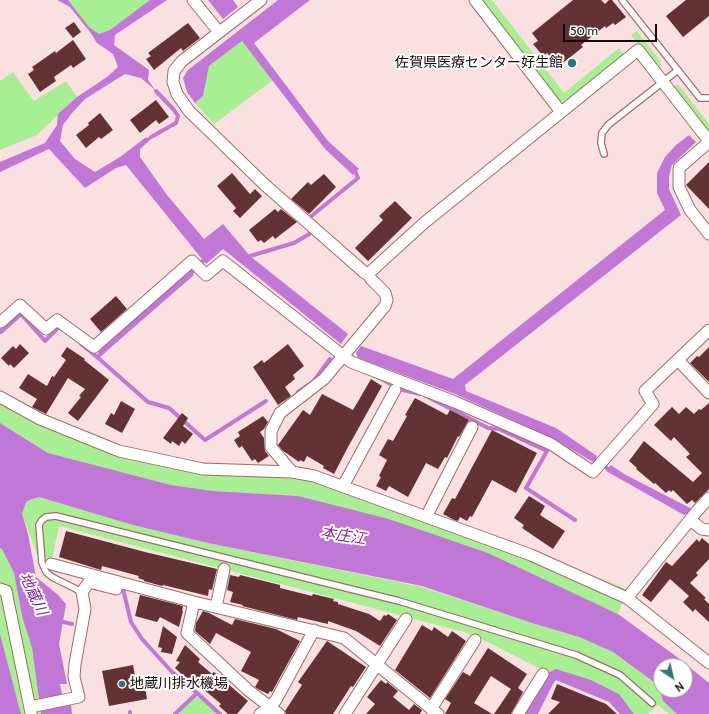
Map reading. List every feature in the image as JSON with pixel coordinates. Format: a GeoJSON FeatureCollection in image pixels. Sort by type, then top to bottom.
{"type":"FeatureCollection","features":[{"type":"Feature","properties":{"kind":"street"},"geometry":{"type":"LineString","coordinates":[[193,0],[219,32]]}},
{"type":"Feature","properties":{"kind":"street"},"geometry":{"type":"LineString","coordinates":[[261,0],[182,61],[174,71],[173,82],[177,94],[189,111],[265,185],[365,273],[368,274],[385,293],[387,300],[386,306],[324,379],[280,413],[271,431],[271,447],[292,472]]}},
{"type":"Feature","properties":{"kind":"street"},"geometry":{"type":"LineString","coordinates":[[475,0],[561,112]]}},
{"type":"Feature","properties":{"kind":"street"},"geometry":{"type":"LineString","coordinates":[[368,274],[424,223],[638,50],[709,142],[679,168],[679,187],[690,210],[709,234]]}},
{"type":"Feature","properties":{"kind":"street"},"geometry":{"type":"LineString","coordinates":[[0,320],[1,322],[20,305],[46,329],[57,320],[94,347],[192,261],[206,275],[223,261],[351,362],[455,402],[550,444],[593,472],[653,404],[645,391],[709,330]]}},
{"type":"Feature","properties":{"kind":"street"},"geometry":{"type":"LineString","coordinates":[[678,360],[709,393]]}},
{"type":"Feature","properties":{"kind":"street"},"geometry":{"type":"LineString","coordinates":[[343,486],[395,390]]}},
{"type":"Feature","properties":{"kind":"street"},"geometry":{"type":"LineString","coordinates":[[0,397],[40,419],[119,451],[203,469],[292,472],[314,476],[531,555],[627,598],[708,660]]}},
{"type":"Feature","properties":{"kind":"street"},"geometry":{"type":"LineString","coordinates":[[426,517],[472,427]]}},
{"type":"Feature","properties":{"kind":"street"},"geometry":{"type":"LineString","coordinates":[[627,598],[709,498]]}},
{"type":"Feature","properties":{"kind":"street"},"geometry":{"type":"LineString","coordinates":[[693,516],[702,529],[709,530]]}},
{"type":"Feature","properties":{"kind":"street"},"geometry":{"type":"LineString","coordinates":[[51,564],[194,602],[344,638],[435,711],[475,640]]}},
{"type":"Feature","properties":{"kind":"street"},"geometry":{"type":"LineString","coordinates":[[216,607],[224,569]]}},
{"type":"Feature","properties":{"kind":"street"},"geometry":{"type":"LineString","coordinates":[[0,589],[6,590],[30,711],[79,697],[74,677],[85,609],[82,592],[89,582],[116,589],[119,582]]}},
{"type":"Feature","properties":{"kind":"street"},"geometry":{"type":"LineString","coordinates":[[194,602],[186,633],[248,690],[274,711]]}},
{"type":"Feature","properties":{"kind":"street"},"geometry":{"type":"LineString","coordinates":[[345,714],[406,619]]}},
{"type":"Feature","properties":{"kind":"street"},"geometry":{"type":"LineString","coordinates":[[274,711],[276,700],[314,630]]}},
{"type":"Feature","properties":{"kind":"street"},"geometry":{"type":"LineString","coordinates":[[518,714],[542,674]]}},
{"type":"Feature","properties":{"kind":"street"},"geometry":{"type":"LineString","coordinates":[[260,714],[274,711]]}},
{"type":"Feature","properties":{"kind":"lane"},"geometry":{"type":"LineString","coordinates":[[622,0],[700,98],[709,98]]}},
{"type":"Feature","properties":{"kind":"lane"},"geometry":{"type":"LineString","coordinates":[[604,154],[601,143],[602,133],[608,125],[678,70]]}},
{"type":"Feature","properties":{"kind":"lane"},"geometry":{"type":"LineString","coordinates":[[82,592],[52,577],[46,572],[42,563],[39,525],[46,517],[56,516],[399,601],[576,655],[620,675],[652,703]]}},
{"type":"Feature","properties":{"kind":"green space"},"geometry":{"type":"Polygon","coordinates":[[[68,0],[150,0],[110,30],[99,34],[89,27],[68,0]]]}},
{"type":"Feature","properties":{"kind":"green space"},"geometry":{"type":"Polygon","coordinates":[[[483,0],[492,0],[564,93],[619,48],[624,54],[566,102],[560,101],[483,0]]]}},
{"type":"Feature","properties":{"kind":"green space"},"geometry":{"type":"Polygon","coordinates":[[[637,31],[661,62],[660,72],[631,35],[637,31]]]}},
{"type":"Feature","properties":{"kind":"green space"},"geometry":{"type":"Polygon","coordinates":[[[242,41],[273,80],[214,124],[195,103],[203,96],[209,66],[242,41]]]}},
{"type":"Feature","properties":{"kind":"green space"},"geometry":{"type":"Polygon","coordinates":[[[13,72],[34,101],[66,81],[77,97],[37,135],[0,150],[0,81],[13,72]]]}},
{"type":"Feature","properties":{"kind":"green space"},"geometry":{"type":"Polygon","coordinates":[[[679,85],[709,124],[709,136],[670,86],[679,85]]]}},
{"type":"Feature","properties":{"kind":"green space"},"geometry":{"type":"Polygon","coordinates":[[[0,392],[45,418],[116,447],[206,467],[303,468],[627,589],[618,614],[488,553],[389,519],[298,496],[213,491],[171,485],[48,453],[0,423],[0,392]]]}},
{"type":"Feature","properties":{"kind":"green space"},"geometry":{"type":"Polygon","coordinates":[[[39,497],[133,525],[208,543],[422,587],[579,637],[613,652],[653,682],[653,698],[662,698],[663,701],[677,714],[669,714],[658,705],[648,714],[634,714],[619,694],[591,680],[548,673],[476,636],[464,632],[59,526],[50,568],[41,566],[22,513],[27,501],[39,497]]]}},
{"type":"Feature","properties":{"kind":"green space"},"geometry":{"type":"Polygon","coordinates":[[[0,548],[2,549],[14,573],[22,616],[32,648],[41,714],[21,714],[0,634],[0,548]]]}},
{"type":"Feature","properties":{"kind":"green space"},"geometry":{"type":"Polygon","coordinates":[[[195,693],[219,714],[173,714],[195,693]]]}},
{"type":"Feature","properties":{"kind":"water"},"geometry":{"type":"Polygon","coordinates":[[[57,0],[68,0],[89,27],[99,34],[110,30],[150,0],[167,0],[115,35],[114,45],[149,70],[148,80],[156,91],[141,78],[125,74],[85,99],[63,125],[60,141],[75,159],[95,172],[120,157],[145,138],[151,137],[151,139],[140,149],[140,157],[167,195],[204,239],[223,224],[250,256],[348,334],[341,344],[223,249],[206,264],[126,165],[116,168],[85,188],[49,149],[0,172],[0,162],[45,143],[57,125],[58,114],[77,97],[107,77],[118,67],[113,54],[97,43],[70,7],[57,0]]]}},
{"type":"Feature","properties":{"kind":"water"},"geometry":{"type":"Polygon","coordinates":[[[208,0],[233,0],[238,7],[223,19],[208,0]]]}},
{"type":"Feature","properties":{"kind":"water"},"geometry":{"type":"Polygon","coordinates":[[[278,0],[310,0],[254,43],[328,141],[359,169],[353,175],[325,149],[242,41],[209,66],[203,96],[195,103],[187,92],[183,78],[188,70],[278,0]]]}},
{"type":"Feature","properties":{"kind":"water"},"geometry":{"type":"Polygon","coordinates":[[[689,135],[696,142],[672,165],[669,176],[669,189],[681,215],[465,385],[466,391],[556,428],[597,456],[593,462],[552,438],[455,394],[358,358],[356,353],[361,346],[453,379],[665,210],[657,193],[657,173],[665,157],[676,145],[689,135]]]}},
{"type":"Feature","properties":{"kind":"water"},"geometry":{"type":"Polygon","coordinates":[[[189,270],[194,275],[101,356],[98,352],[189,270]]]}},
{"type":"Feature","properties":{"kind":"water"},"geometry":{"type":"Polygon","coordinates":[[[0,423],[48,453],[171,485],[213,491],[298,496],[389,519],[488,553],[618,614],[678,658],[653,658],[653,682],[613,652],[579,637],[532,623],[422,586],[208,543],[133,525],[39,497],[27,501],[22,513],[28,534],[36,577],[57,594],[66,604],[59,644],[67,684],[60,684],[64,705],[71,704],[72,714],[41,714],[32,648],[22,616],[14,573],[2,549],[0,548],[0,423]]]}},
{"type":"Feature","properties":{"kind":"water"},"geometry":{"type":"Polygon","coordinates":[[[611,465],[624,474],[692,509],[684,515],[606,471],[611,465]]]}},
{"type":"Feature","properties":{"kind":"water"},"geometry":{"type":"Polygon","coordinates":[[[0,634],[21,714],[0,714],[0,634]]]}},
{"type":"Feature","properties":{"kind":"water"},"geometry":{"type":"Polygon","coordinates":[[[556,669],[591,680],[619,694],[634,714],[620,714],[609,702],[556,680],[538,714],[525,714],[548,673],[556,669]]]}},
{"type":"Feature","properties":{"kind":"water"},"geometry":{"type":"Polygon","coordinates":[[[693,670],[709,683],[709,714],[677,714],[663,701],[662,698],[693,698],[693,670]]]}},
{"type":"Feature","properties":{"kind":"building"},"geometry":{"type":"Polygon","coordinates":[[[573,0],[601,0],[605,4],[609,0],[612,0],[626,17],[615,25],[613,23],[606,28],[605,26],[581,45],[583,47],[559,66],[547,53],[543,56],[533,44],[538,41],[532,33],[573,0]]]}},
{"type":"Feature","properties":{"kind":"building"},"geometry":{"type":"Polygon","coordinates":[[[686,0],[709,0],[709,16],[683,37],[666,16],[686,0]]]}},
{"type":"Feature","properties":{"kind":"building"},"geometry":{"type":"Polygon","coordinates":[[[74,22],[81,32],[73,38],[65,28],[74,22]]]}},
{"type":"Feature","properties":{"kind":"building"},"geometry":{"type":"Polygon","coordinates":[[[188,23],[200,38],[183,51],[181,48],[154,70],[146,59],[151,56],[148,53],[188,23]]]}},
{"type":"Feature","properties":{"kind":"building"},"geometry":{"type":"Polygon","coordinates":[[[73,40],[86,59],[73,68],[71,65],[54,77],[56,81],[40,92],[28,74],[34,70],[32,67],[55,51],[56,53],[73,40]]]}},
{"type":"Feature","properties":{"kind":"building"},"geometry":{"type":"Polygon","coordinates":[[[156,100],[169,117],[159,124],[156,120],[140,133],[130,120],[156,100]]]}},
{"type":"Feature","properties":{"kind":"building"},"geometry":{"type":"Polygon","coordinates":[[[100,113],[113,130],[101,139],[99,137],[86,148],[76,135],[89,125],[88,123],[100,113]]]}},
{"type":"Feature","properties":{"kind":"building"},"geometry":{"type":"Polygon","coordinates":[[[709,162],[709,209],[686,185],[709,162]]]}},
{"type":"Feature","properties":{"kind":"building"},"geometry":{"type":"Polygon","coordinates":[[[232,173],[250,194],[255,189],[262,196],[240,218],[233,211],[236,208],[217,186],[232,173]]]}},
{"type":"Feature","properties":{"kind":"building"},"geometry":{"type":"Polygon","coordinates":[[[324,174],[336,187],[309,214],[291,199],[308,182],[311,185],[324,174]]]}},
{"type":"Feature","properties":{"kind":"building"},"geometry":{"type":"Polygon","coordinates":[[[395,201],[412,218],[368,261],[355,248],[383,220],[379,216],[395,201]]]}},
{"type":"Feature","properties":{"kind":"building"},"geometry":{"type":"Polygon","coordinates":[[[275,209],[278,212],[281,209],[297,222],[275,239],[273,236],[264,243],[261,240],[258,242],[249,230],[275,209]]]}},
{"type":"Feature","properties":{"kind":"building"},"geometry":{"type":"Polygon","coordinates":[[[116,296],[127,309],[101,332],[90,319],[116,296]]]}},
{"type":"Feature","properties":{"kind":"building"},"geometry":{"type":"Polygon","coordinates":[[[20,344],[29,353],[14,368],[10,364],[9,366],[1,358],[13,346],[16,349],[20,344]]]}},
{"type":"Feature","properties":{"kind":"building"},"geometry":{"type":"Polygon","coordinates":[[[288,344],[304,366],[293,375],[295,379],[285,387],[291,396],[278,405],[253,367],[262,360],[264,363],[288,344]]]}},
{"type":"Feature","properties":{"kind":"building"},"geometry":{"type":"Polygon","coordinates":[[[67,347],[85,359],[84,360],[109,380],[78,421],[68,413],[81,397],[79,396],[85,389],[68,378],[46,414],[32,407],[37,399],[19,388],[28,374],[47,386],[52,376],[54,377],[66,360],[61,356],[67,347]]]}},
{"type":"Feature","properties":{"kind":"building"},"geometry":{"type":"Polygon","coordinates":[[[709,347],[709,382],[690,363],[697,356],[699,357],[709,347]]]}},
{"type":"Feature","properties":{"kind":"building"},"geometry":{"type":"Polygon","coordinates":[[[371,379],[382,386],[334,474],[307,456],[304,462],[300,460],[299,462],[282,450],[278,445],[303,410],[310,415],[322,394],[353,410],[371,379]]]}},
{"type":"Feature","properties":{"kind":"building"},"geometry":{"type":"Polygon","coordinates":[[[415,398],[447,415],[450,410],[469,420],[459,437],[458,436],[447,458],[445,457],[438,469],[426,463],[408,497],[389,486],[386,491],[376,486],[387,460],[379,455],[388,439],[393,441],[415,398]]]}},
{"type":"Feature","properties":{"kind":"building"},"geometry":{"type":"Polygon","coordinates":[[[121,401],[135,409],[122,433],[105,424],[111,413],[114,415],[121,401]]]}},
{"type":"Feature","properties":{"kind":"building"},"geometry":{"type":"Polygon","coordinates":[[[709,403],[709,489],[695,503],[692,500],[687,504],[673,490],[671,492],[669,490],[666,493],[636,469],[637,468],[629,461],[644,441],[693,482],[702,473],[686,457],[690,454],[674,437],[671,441],[654,425],[672,407],[679,414],[686,407],[694,414],[709,403]]]}},
{"type":"Feature","properties":{"kind":"building"},"geometry":{"type":"Polygon","coordinates":[[[182,413],[188,418],[183,426],[193,434],[185,444],[182,441],[179,446],[172,441],[171,444],[163,438],[182,413]]]}},
{"type":"Feature","properties":{"kind":"building"},"geometry":{"type":"Polygon","coordinates":[[[263,416],[268,422],[264,429],[260,432],[264,438],[265,451],[269,456],[258,463],[255,459],[252,461],[242,446],[239,448],[234,440],[240,436],[238,432],[263,416]]]}},
{"type":"Feature","properties":{"kind":"building"},"geometry":{"type":"Polygon","coordinates":[[[492,430],[537,453],[516,493],[492,480],[472,517],[470,516],[467,521],[460,517],[458,521],[454,520],[443,514],[452,498],[455,499],[492,430]]]}},
{"type":"Feature","properties":{"kind":"building"},"geometry":{"type":"Polygon","coordinates":[[[529,496],[545,506],[540,515],[565,531],[553,549],[522,528],[524,525],[514,518],[529,496]]]}},
{"type":"Feature","properties":{"kind":"building"},"geometry":{"type":"Polygon","coordinates":[[[66,531],[217,569],[212,590],[209,589],[208,596],[144,581],[138,578],[139,576],[102,566],[101,570],[59,557],[66,531]]]}},
{"type":"Feature","properties":{"kind":"building"},"geometry":{"type":"Polygon","coordinates":[[[702,538],[709,544],[709,559],[696,573],[698,575],[690,583],[706,598],[704,599],[709,604],[709,622],[695,609],[693,612],[683,602],[689,596],[670,579],[651,602],[642,595],[666,562],[672,566],[697,539],[699,542],[702,538]]]}},
{"type":"Feature","properties":{"kind":"building"},"geometry":{"type":"Polygon","coordinates":[[[230,575],[239,577],[240,575],[280,585],[280,588],[312,596],[313,594],[334,599],[333,601],[338,602],[338,604],[369,614],[380,621],[384,615],[386,616],[388,614],[397,620],[380,646],[356,631],[328,621],[328,624],[298,617],[297,620],[230,602],[233,592],[227,590],[230,575]]]}},
{"type":"Feature","properties":{"kind":"building"},"geometry":{"type":"Polygon","coordinates":[[[140,595],[183,606],[179,627],[160,617],[157,622],[135,616],[140,595]]]}},
{"type":"Feature","properties":{"kind":"building"},"geometry":{"type":"Polygon","coordinates":[[[203,611],[232,625],[235,619],[276,629],[300,641],[272,692],[270,691],[268,694],[255,687],[259,680],[241,671],[251,652],[216,633],[210,644],[195,631],[196,623],[203,611]]]}},
{"type":"Feature","properties":{"kind":"building"},"geometry":{"type":"Polygon","coordinates":[[[422,625],[432,631],[434,627],[448,637],[452,631],[466,641],[430,698],[395,670],[422,625]]]}},
{"type":"Feature","properties":{"kind":"building"},"geometry":{"type":"Polygon","coordinates":[[[163,626],[177,637],[172,654],[161,652],[162,648],[158,647],[163,626]]]}},
{"type":"Feature","properties":{"kind":"building"},"geometry":{"type":"Polygon","coordinates":[[[327,641],[366,667],[353,687],[351,686],[333,714],[286,714],[285,711],[302,685],[298,682],[327,641]]]}},
{"type":"Feature","properties":{"kind":"building"},"geometry":{"type":"Polygon","coordinates":[[[185,645],[200,659],[198,662],[212,674],[214,672],[248,701],[237,714],[228,714],[219,706],[221,704],[189,677],[187,679],[175,668],[180,662],[176,661],[185,645]]]}},
{"type":"Feature","properties":{"kind":"building"},"geometry":{"type":"Polygon","coordinates":[[[488,648],[527,674],[518,688],[523,692],[511,714],[494,714],[511,689],[491,676],[474,703],[492,714],[445,714],[451,703],[445,699],[463,672],[470,676],[488,648]]]}},
{"type":"Feature","properties":{"kind":"building","name":"地蔵川排水機場"},"geometry":{"type":"Polygon","coordinates":[[[133,665],[136,681],[138,681],[140,687],[145,686],[147,699],[109,706],[102,671],[133,665]]]}},
{"type":"Feature","properties":{"kind":"building"},"geometry":{"type":"Polygon","coordinates":[[[381,680],[386,684],[387,682],[398,691],[393,697],[409,710],[414,704],[422,710],[420,714],[366,714],[375,704],[367,697],[381,680]]]}},
{"type":"Feature","properties":{"kind":"building"},"geometry":{"type":"Polygon","coordinates":[[[557,684],[606,704],[617,714],[548,714],[560,702],[551,699],[557,684]]]}},
{"type":"Feature","properties":{"kind":"waterway"},"geometry":{"type":"LineString","coordinates":[[151,137],[176,123],[178,116],[156,91]]}},
{"type":"Feature","properties":{"kind":"waterway"},"geometry":{"type":"LineString","coordinates":[[309,218],[358,178],[352,169]]}},
{"type":"Feature","properties":{"kind":"waterway"},"geometry":{"type":"LineString","coordinates":[[250,256],[294,243],[311,233]]}},
{"type":"Feature","properties":{"kind":"waterway"},"geometry":{"type":"LineString","coordinates":[[188,276],[203,261]]}},
{"type":"Feature","properties":{"kind":"waterway"},"geometry":{"type":"LineString","coordinates":[[0,330],[1,332],[21,314],[45,341],[59,327],[62,329]]}},
{"type":"Feature","properties":{"kind":"waterway"},"geometry":{"type":"LineString","coordinates":[[81,344],[97,357],[104,351]]}},
{"type":"Feature","properties":{"kind":"waterway"},"geometry":{"type":"LineString","coordinates":[[97,357],[148,402],[169,408],[205,440],[266,401]]}},
{"type":"Feature","properties":{"kind":"waterway"},"geometry":{"type":"LineString","coordinates":[[298,392],[313,382],[330,359]]}},
{"type":"Feature","properties":{"kind":"waterway"},"geometry":{"type":"LineString","coordinates":[[380,378],[399,389],[420,394]]}},
{"type":"Feature","properties":{"kind":"waterway"},"geometry":{"type":"LineString","coordinates":[[426,396],[488,428],[499,429],[547,451],[526,488],[575,520]]}},
{"type":"Feature","properties":{"kind":"waterway"},"geometry":{"type":"LineString","coordinates":[[595,459],[608,469]]}},
{"type":"Feature","properties":{"kind":"waterway"},"geometry":{"type":"LineString","coordinates":[[123,589],[131,622],[142,639],[172,672],[197,693]]}},
{"type":"Feature","properties":{"kind":"waterway"},"geometry":{"type":"LineString","coordinates":[[59,621],[72,624]]}},
{"type":"Feature","properties":{"kind":"waterway"},"geometry":{"type":"LineString","coordinates":[[175,714],[197,693],[220,714]]}},
{"type":"Feature","properties":{"kind":"place","name":"佐賀県医療センター好生館"},"geometry":{"type":"Point","coordinates":[572,63]}},
{"type":"Feature","properties":{"kind":"place","name":"地蔵川排水機場"},"geometry":{"type":"Point","coordinates":[122,684]}},
{"type":"Feature","properties":{"kind":"water label","name":"本庄江"},"geometry":{"type":"Point","coordinates":[343,536]}},
{"type":"Feature","properties":{"kind":"water label","name":"地蔵川"},"geometry":{"type":"Point","coordinates":[33,594]}}]}
